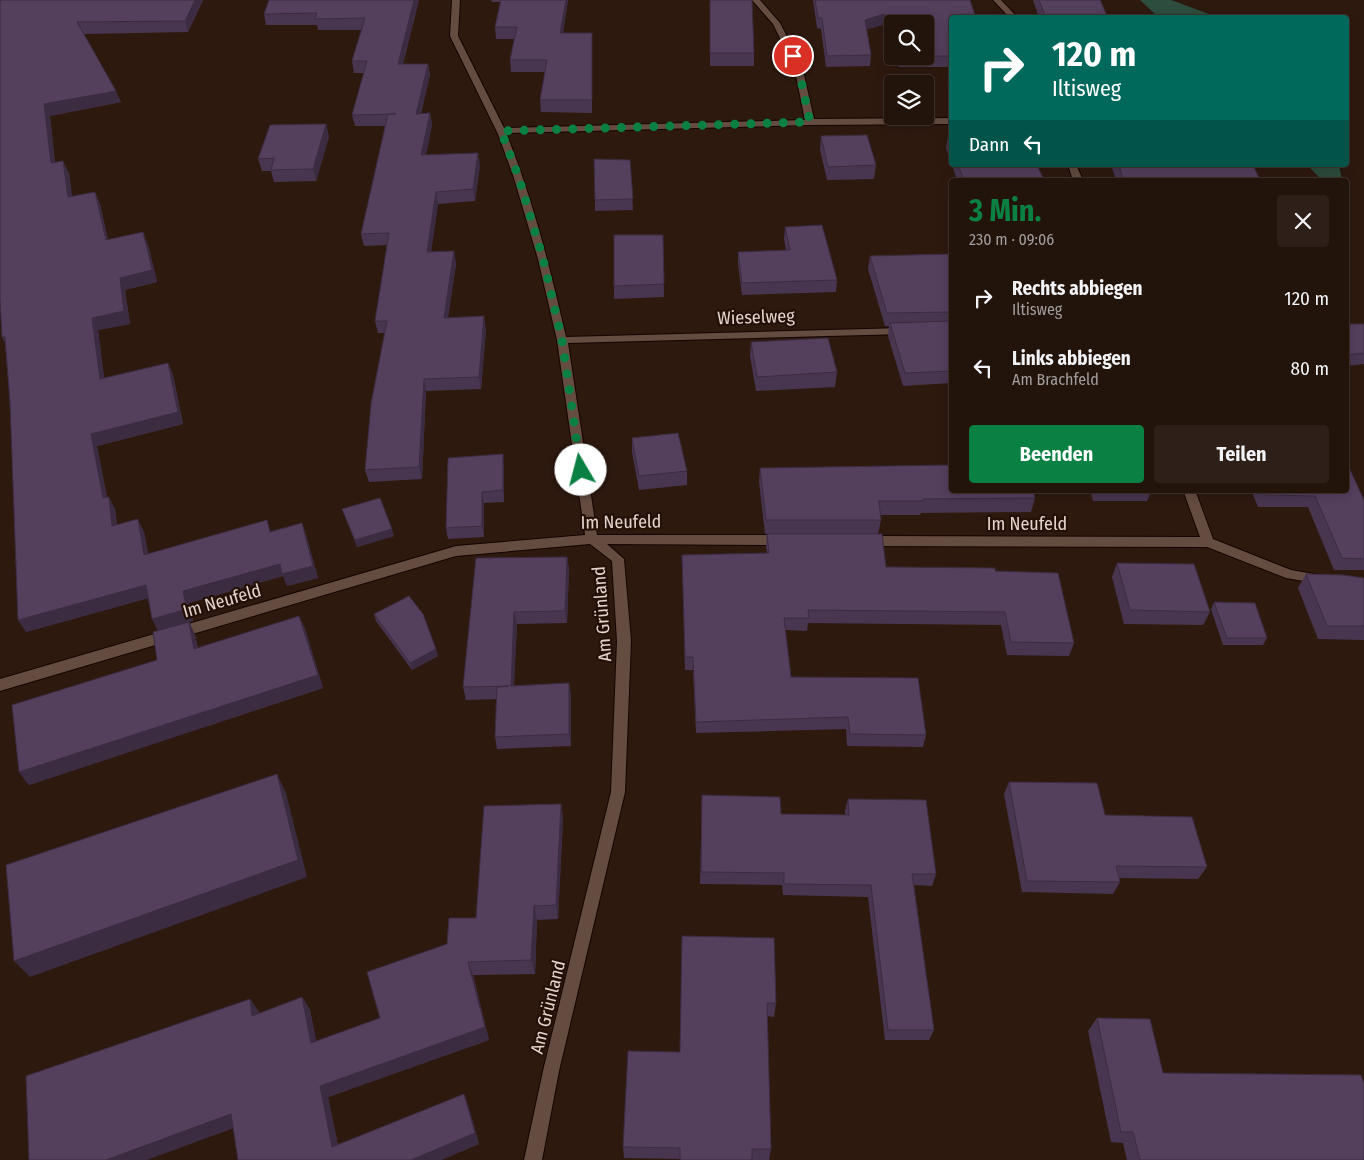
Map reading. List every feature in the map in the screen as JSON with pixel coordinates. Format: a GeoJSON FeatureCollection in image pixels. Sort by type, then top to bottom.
{"type":"FeatureCollection","features":[{"type":"Feature","properties":{"kind":"street"},"geometry":{"type":"LineString","coordinates":[[456,0],[454,36],[501,131],[519,178],[543,259],[562,340],[592,539]]}},
{"type":"Feature","properties":{"kind":"street"},"geometry":{"type":"LineString","coordinates":[[756,0],[776,22],[798,66],[810,122]]}},
{"type":"Feature","properties":{"kind":"street"},"geometry":{"type":"LineString","coordinates":[[997,0],[1013,15]]}},
{"type":"Feature","properties":{"kind":"street"},"geometry":{"type":"LineString","coordinates":[[501,131],[810,122],[949,121]]}},
{"type":"Feature","properties":{"kind":"street","name":"Wieselweg"},"geometry":{"type":"LineString","coordinates":[[562,340],[917,330]]}},
{"type":"Feature","properties":{"kind":"street"},"geometry":{"type":"LineString","coordinates":[[1190,493],[1208,542],[1290,575],[1329,581]]}},
{"type":"Feature","properties":{"kind":"street","name":"Im Neufeld"},"geometry":{"type":"LineString","coordinates":[[0,685],[456,551],[592,539],[798,540]]}},
{"type":"Feature","properties":{"kind":"street","name":"Am Grünland"},"geometry":{"type":"LineString","coordinates":[[533,1160],[551,1071],[618,792],[624,640],[618,559],[592,539]]}},
{"type":"Feature","properties":{"kind":"street","name":"Im Neufeld"},"geometry":{"type":"LineString","coordinates":[[857,541],[1208,542]]}},
{"type":"Feature","properties":{"kind":"green space"},"geometry":{"type":"Polygon","coordinates":[[[1140,0],[1171,0],[1212,15],[1156,15],[1140,0]]]}},
{"type":"Feature","properties":{"kind":"green space"},"geometry":{"type":"Polygon","coordinates":[[[1309,167],[1339,167],[1342,178],[1320,178],[1309,167]]]}},
{"type":"Feature","properties":{"kind":"building"},"geometry":{"type":"Polygon","coordinates":[[[0,0],[195,0],[185,21],[77,22],[116,91],[44,104],[51,163],[63,161],[68,197],[95,192],[106,240],[143,232],[152,270],[120,278],[124,311],[92,318],[100,379],[168,363],[178,412],[91,434],[103,498],[109,497],[112,526],[138,519],[144,555],[267,520],[270,532],[302,523],[313,566],[282,574],[280,564],[183,591],[187,609],[152,619],[146,585],[18,620],[10,402],[5,337],[2,337],[0,300],[0,0]]]}},
{"type":"Feature","properties":{"kind":"building"},"geometry":{"type":"Polygon","coordinates":[[[269,0],[414,0],[398,64],[428,64],[416,114],[430,113],[421,155],[478,153],[473,189],[436,192],[427,252],[454,251],[444,318],[484,316],[479,377],[424,379],[419,467],[365,470],[371,404],[387,321],[375,321],[389,233],[361,234],[388,114],[352,115],[367,61],[352,61],[365,18],[315,19],[317,13],[264,14],[269,0]]]}},
{"type":"Feature","properties":{"kind":"building"},"geometry":{"type":"Polygon","coordinates":[[[501,0],[566,0],[560,33],[592,33],[592,100],[540,100],[547,60],[510,60],[517,27],[495,27],[501,0]]]}},
{"type":"Feature","properties":{"kind":"building"},"geometry":{"type":"Polygon","coordinates":[[[710,0],[752,0],[754,53],[710,53],[710,0]]]}},
{"type":"Feature","properties":{"kind":"building"},"geometry":{"type":"Polygon","coordinates":[[[815,0],[970,0],[975,15],[949,15],[949,56],[934,56],[934,15],[884,14],[865,20],[871,55],[827,56],[822,18],[818,18],[815,0]]]}},
{"type":"Feature","properties":{"kind":"building"},"geometry":{"type":"Polygon","coordinates":[[[1039,0],[1100,0],[1107,15],[1045,15],[1039,0]]]}},
{"type":"Feature","properties":{"kind":"building"},"geometry":{"type":"Polygon","coordinates":[[[326,124],[313,169],[271,170],[274,158],[258,159],[270,125],[326,124]]]}},
{"type":"Feature","properties":{"kind":"building"},"geometry":{"type":"Polygon","coordinates":[[[867,135],[876,165],[828,167],[821,136],[867,135]]]}},
{"type":"Feature","properties":{"kind":"building"},"geometry":{"type":"Polygon","coordinates":[[[594,159],[630,160],[633,199],[595,200],[594,159]]]}},
{"type":"Feature","properties":{"kind":"building"},"geometry":{"type":"Polygon","coordinates":[[[959,167],[1038,167],[1043,178],[963,178],[959,167]]]}},
{"type":"Feature","properties":{"kind":"building"},"geometry":{"type":"Polygon","coordinates":[[[1120,167],[1254,167],[1259,178],[1122,178],[1120,167]]]}},
{"type":"Feature","properties":{"kind":"building"},"geometry":{"type":"Polygon","coordinates":[[[822,225],[837,280],[742,283],[738,252],[790,250],[785,227],[822,225]]]}},
{"type":"Feature","properties":{"kind":"building"},"geometry":{"type":"Polygon","coordinates":[[[614,235],[663,235],[664,284],[614,286],[614,235]]]}},
{"type":"Feature","properties":{"kind":"building"},"geometry":{"type":"Polygon","coordinates":[[[949,254],[949,312],[887,313],[870,256],[949,254]]]}},
{"type":"Feature","properties":{"kind":"building"},"geometry":{"type":"Polygon","coordinates":[[[949,321],[949,371],[905,373],[890,323],[949,321]]]}},
{"type":"Feature","properties":{"kind":"building"},"geometry":{"type":"Polygon","coordinates":[[[1349,324],[1364,324],[1364,353],[1349,355],[1349,324]]]}},
{"type":"Feature","properties":{"kind":"building"},"geometry":{"type":"Polygon","coordinates":[[[828,338],[837,372],[757,377],[751,342],[828,338]]]}},
{"type":"Feature","properties":{"kind":"building"},"geometry":{"type":"Polygon","coordinates":[[[678,433],[687,471],[639,476],[632,438],[678,433]]]}},
{"type":"Feature","properties":{"kind":"building"},"geometry":{"type":"Polygon","coordinates":[[[503,454],[503,490],[482,492],[482,526],[446,528],[448,458],[503,454]]]}},
{"type":"Feature","properties":{"kind":"building"},"geometry":{"type":"Polygon","coordinates":[[[949,465],[949,493],[1034,493],[1035,498],[879,501],[881,520],[766,520],[760,468],[949,465]]]}},
{"type":"Feature","properties":{"kind":"building"},"geometry":{"type":"Polygon","coordinates":[[[1349,468],[1364,500],[1364,559],[1342,558],[1315,496],[1264,495],[1263,493],[1349,493],[1349,468]]]}},
{"type":"Feature","properties":{"kind":"building"},"geometry":{"type":"Polygon","coordinates":[[[380,498],[392,529],[355,540],[342,509],[380,498]]]}},
{"type":"Feature","properties":{"kind":"building"},"geometry":{"type":"Polygon","coordinates":[[[767,534],[882,534],[886,567],[995,568],[995,571],[1058,573],[1074,643],[1011,642],[1005,612],[808,610],[809,618],[784,618],[791,677],[918,678],[926,735],[850,734],[848,717],[696,722],[693,657],[685,657],[682,555],[769,553],[767,534]]]}},
{"type":"Feature","properties":{"kind":"building"},"geometry":{"type":"Polygon","coordinates":[[[567,557],[565,611],[514,612],[511,686],[569,683],[569,734],[495,737],[497,687],[509,686],[463,687],[476,558],[567,557]]]}},
{"type":"Feature","properties":{"kind":"building"},"geometry":{"type":"Polygon","coordinates":[[[1117,563],[1194,564],[1210,612],[1130,610],[1117,563]]]}},
{"type":"Feature","properties":{"kind":"building"},"geometry":{"type":"Polygon","coordinates":[[[1306,574],[1343,575],[1364,578],[1364,626],[1327,626],[1306,574]]]}},
{"type":"Feature","properties":{"kind":"building"},"geometry":{"type":"Polygon","coordinates":[[[409,596],[423,614],[436,649],[410,663],[374,614],[409,596]]]}},
{"type":"Feature","properties":{"kind":"building"},"geometry":{"type":"Polygon","coordinates":[[[1214,602],[1255,603],[1267,638],[1227,638],[1214,602]]]}},
{"type":"Feature","properties":{"kind":"building"},"geometry":{"type":"Polygon","coordinates":[[[299,616],[318,675],[19,772],[12,705],[157,660],[153,632],[189,622],[194,649],[299,616]]]}},
{"type":"Feature","properties":{"kind":"building"},"geometry":{"type":"Polygon","coordinates":[[[277,774],[298,860],[14,961],[6,865],[277,774]]]}},
{"type":"Feature","properties":{"kind":"building"},"geometry":{"type":"Polygon","coordinates":[[[1009,782],[1097,783],[1105,815],[1192,817],[1207,867],[1116,866],[1120,882],[1027,881],[1009,782]]]}},
{"type":"Feature","properties":{"kind":"building"},"geometry":{"type":"Polygon","coordinates":[[[702,795],[780,797],[781,814],[849,815],[848,799],[926,800],[936,874],[912,874],[934,1030],[888,1030],[871,885],[784,884],[784,873],[701,872],[702,795]]]}},
{"type":"Feature","properties":{"kind":"building"},"geometry":{"type":"Polygon","coordinates":[[[561,804],[556,905],[534,906],[531,960],[468,962],[485,1027],[320,1086],[332,1147],[464,1094],[475,1133],[411,1160],[238,1160],[231,1114],[106,1160],[29,1160],[26,1076],[250,999],[252,1016],[302,997],[311,1043],[380,1018],[367,972],[447,944],[449,918],[476,918],[484,806],[561,804]]]}},
{"type":"Feature","properties":{"kind":"building"},"geometry":{"type":"Polygon","coordinates":[[[682,936],[774,938],[776,1003],[767,1003],[771,1149],[752,1149],[752,1160],[680,1160],[680,1148],[623,1147],[628,1051],[680,1052],[682,936]]]}},
{"type":"Feature","properties":{"kind":"building"},"geometry":{"type":"Polygon","coordinates":[[[1097,1018],[1150,1019],[1163,1073],[1361,1075],[1364,1084],[1364,1160],[1140,1160],[1133,1132],[1121,1132],[1097,1018]]]}},
{"type":"Feature","properties":{"kind":"route"},"geometry":{"type":"LineString","coordinates":[[581,470],[562,340],[543,259],[519,178],[501,131],[810,122],[798,66],[793,56]]}}]}
